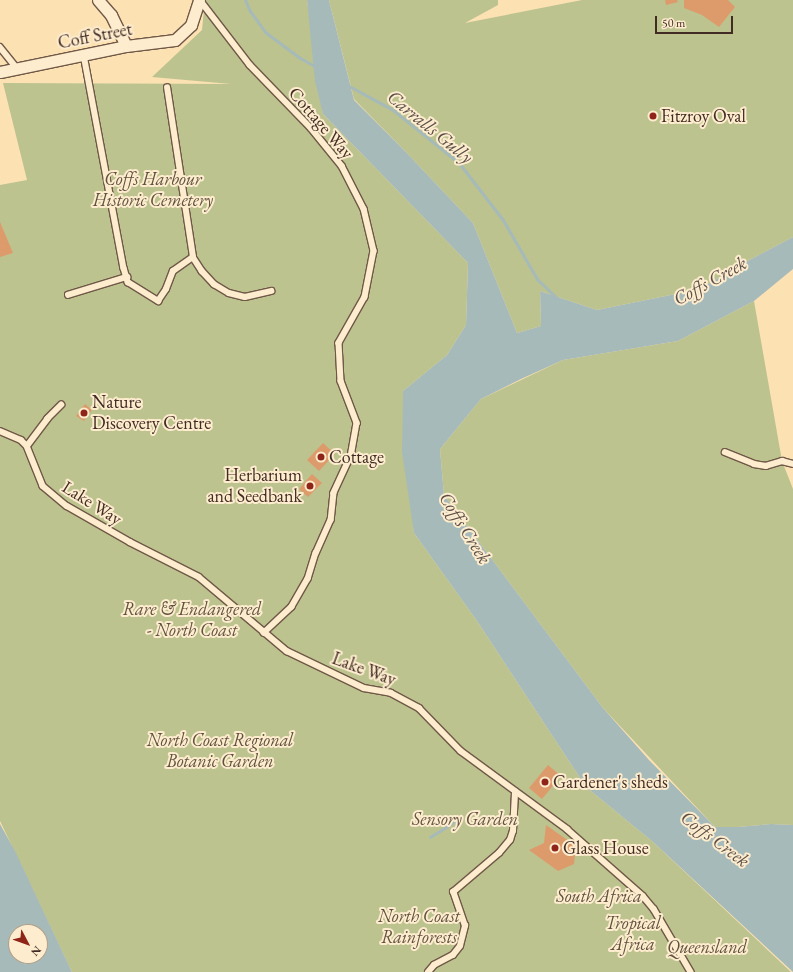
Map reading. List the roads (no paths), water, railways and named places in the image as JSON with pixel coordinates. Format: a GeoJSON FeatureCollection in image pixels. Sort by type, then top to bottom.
{"type":"FeatureCollection","features":[{"type":"Feature","properties":{"kind":"street"},"geometry":{"type":"LineString","coordinates":[[98,0],[111,15],[126,46]]}},
{"type":"Feature","properties":{"kind":"street","name":"Coff Street"},"geometry":{"type":"LineString","coordinates":[[0,72],[126,46],[175,40],[192,25],[200,0]]}},
{"type":"Feature","properties":{"kind":"lane","name":"Cottage Way"},"geometry":{"type":"LineString","coordinates":[[200,0],[250,65],[311,128],[342,166],[364,209],[374,251],[365,297],[339,343],[341,382],[357,423],[352,456],[334,493],[331,520],[316,553],[308,579],[292,607],[264,633]]}},
{"type":"Feature","properties":{"kind":"lane"},"geometry":{"type":"LineString","coordinates":[[0,47],[18,68]]}},
{"type":"Feature","properties":{"kind":"lane"},"geometry":{"type":"LineString","coordinates":[[84,55],[128,282],[158,301],[166,289],[173,270],[193,257]]}},
{"type":"Feature","properties":{"kind":"lane"},"geometry":{"type":"LineString","coordinates":[[167,88],[193,257],[202,271],[214,284],[229,293],[245,297],[271,291]]}},
{"type":"Feature","properties":{"kind":"lane"},"geometry":{"type":"LineString","coordinates":[[68,294],[126,277]]}},
{"type":"Feature","properties":{"kind":"lane"},"geometry":{"type":"LineString","coordinates":[[0,431],[21,440],[27,446],[47,418],[61,405]]}},
{"type":"Feature","properties":{"kind":"lane","name":"Lake Way"},"geometry":{"type":"LineString","coordinates":[[27,446],[43,486],[62,503],[130,542],[199,577],[238,609],[264,633],[297,657],[364,688],[390,693],[419,708],[461,751],[567,829],[643,896],[654,909],[691,972]]}},
{"type":"Feature","properties":{"kind":"lane"},"geometry":{"type":"LineString","coordinates":[[725,452],[754,464],[766,466],[782,462],[793,464]]}},
{"type":"Feature","properties":{"kind":"lane"},"geometry":{"type":"LineString","coordinates":[[428,972],[434,966],[457,951],[464,933],[464,921],[453,892],[499,853],[510,840],[513,831],[515,792]]}},
{"type":"Feature","properties":{"kind":"water","name":"Coffs Creek"},"geometry":{"type":"Polygon","coordinates":[[[307,0],[329,0],[354,100],[473,223],[517,333],[541,326],[540,291],[597,310],[700,289],[734,268],[793,237],[793,269],[754,301],[678,341],[563,360],[521,379],[481,399],[440,449],[444,495],[603,708],[649,760],[715,827],[738,827],[771,824],[793,825],[793,972],[653,842],[586,787],[477,621],[414,533],[402,452],[403,391],[447,355],[466,325],[468,263],[323,114],[315,81],[307,0]]]}},
{"type":"Feature","properties":{"kind":"water"},"geometry":{"type":"Polygon","coordinates":[[[0,824],[15,851],[72,972],[0,972],[0,824]]]}},
{"type":"Feature","properties":{"kind":"waterway","name":"Carralls Gully"},"geometry":{"type":"LineString","coordinates":[[245,0],[250,11],[265,32],[300,58],[316,67]]}},
{"type":"Feature","properties":{"kind":"waterway","name":"Carralls Gully"},"geometry":{"type":"LineString","coordinates":[[349,86],[393,110],[459,163],[503,220],[537,279],[557,298]]}},
{"type":"Feature","properties":{"kind":"waterway"},"geometry":{"type":"LineString","coordinates":[[430,837],[451,824],[460,816]]}},
{"type":"Feature","properties":{"kind":"place","name":"Fitzroy Oval"},"geometry":{"type":"Point","coordinates":[653,116]}},
{"type":"Feature","properties":{"kind":"place","name":"Nature Discovery Centre"},"geometry":{"type":"Point","coordinates":[84,413]}},
{"type":"Feature","properties":{"kind":"place","name":"Cottage"},"geometry":{"type":"Point","coordinates":[321,457]}},
{"type":"Feature","properties":{"kind":"place","name":"Herbarium and Seedbank"},"geometry":{"type":"Point","coordinates":[310,486]}},
{"type":"Feature","properties":{"kind":"place","name":"Gardener's sheds"},"geometry":{"type":"Point","coordinates":[545,782]}},
{"type":"Feature","properties":{"kind":"place","name":"Glass House"},"geometry":{"type":"Point","coordinates":[555,848]}},
{"type":"Feature","properties":{"kind":"park label","name":"Coffs Harbour Historic Cemetery"},"geometry":{"type":"Point","coordinates":[153,190]}},
{"type":"Feature","properties":{"kind":"park label","name":"Rare & Endangered - North Coast"},"geometry":{"type":"Point","coordinates":[192,620]}},
{"type":"Feature","properties":{"kind":"park label","name":"North Coast Regional Botanic Garden"},"geometry":{"type":"Point","coordinates":[220,751]}},
{"type":"Feature","properties":{"kind":"park label","name":"Sensory Garden"},"geometry":{"type":"Point","coordinates":[465,819]}},
{"type":"Feature","properties":{"kind":"park label","name":"South Africa"},"geometry":{"type":"Point","coordinates":[599,896]}},
{"type":"Feature","properties":{"kind":"park label","name":"North Coast Rainforests"},"geometry":{"type":"Point","coordinates":[419,927]}},
{"type":"Feature","properties":{"kind":"park label","name":"Tropical Africa"},"geometry":{"type":"Point","coordinates":[633,934]}},
{"type":"Feature","properties":{"kind":"park label","name":"Queensland"},"geometry":{"type":"Point","coordinates":[707,947]}}]}
